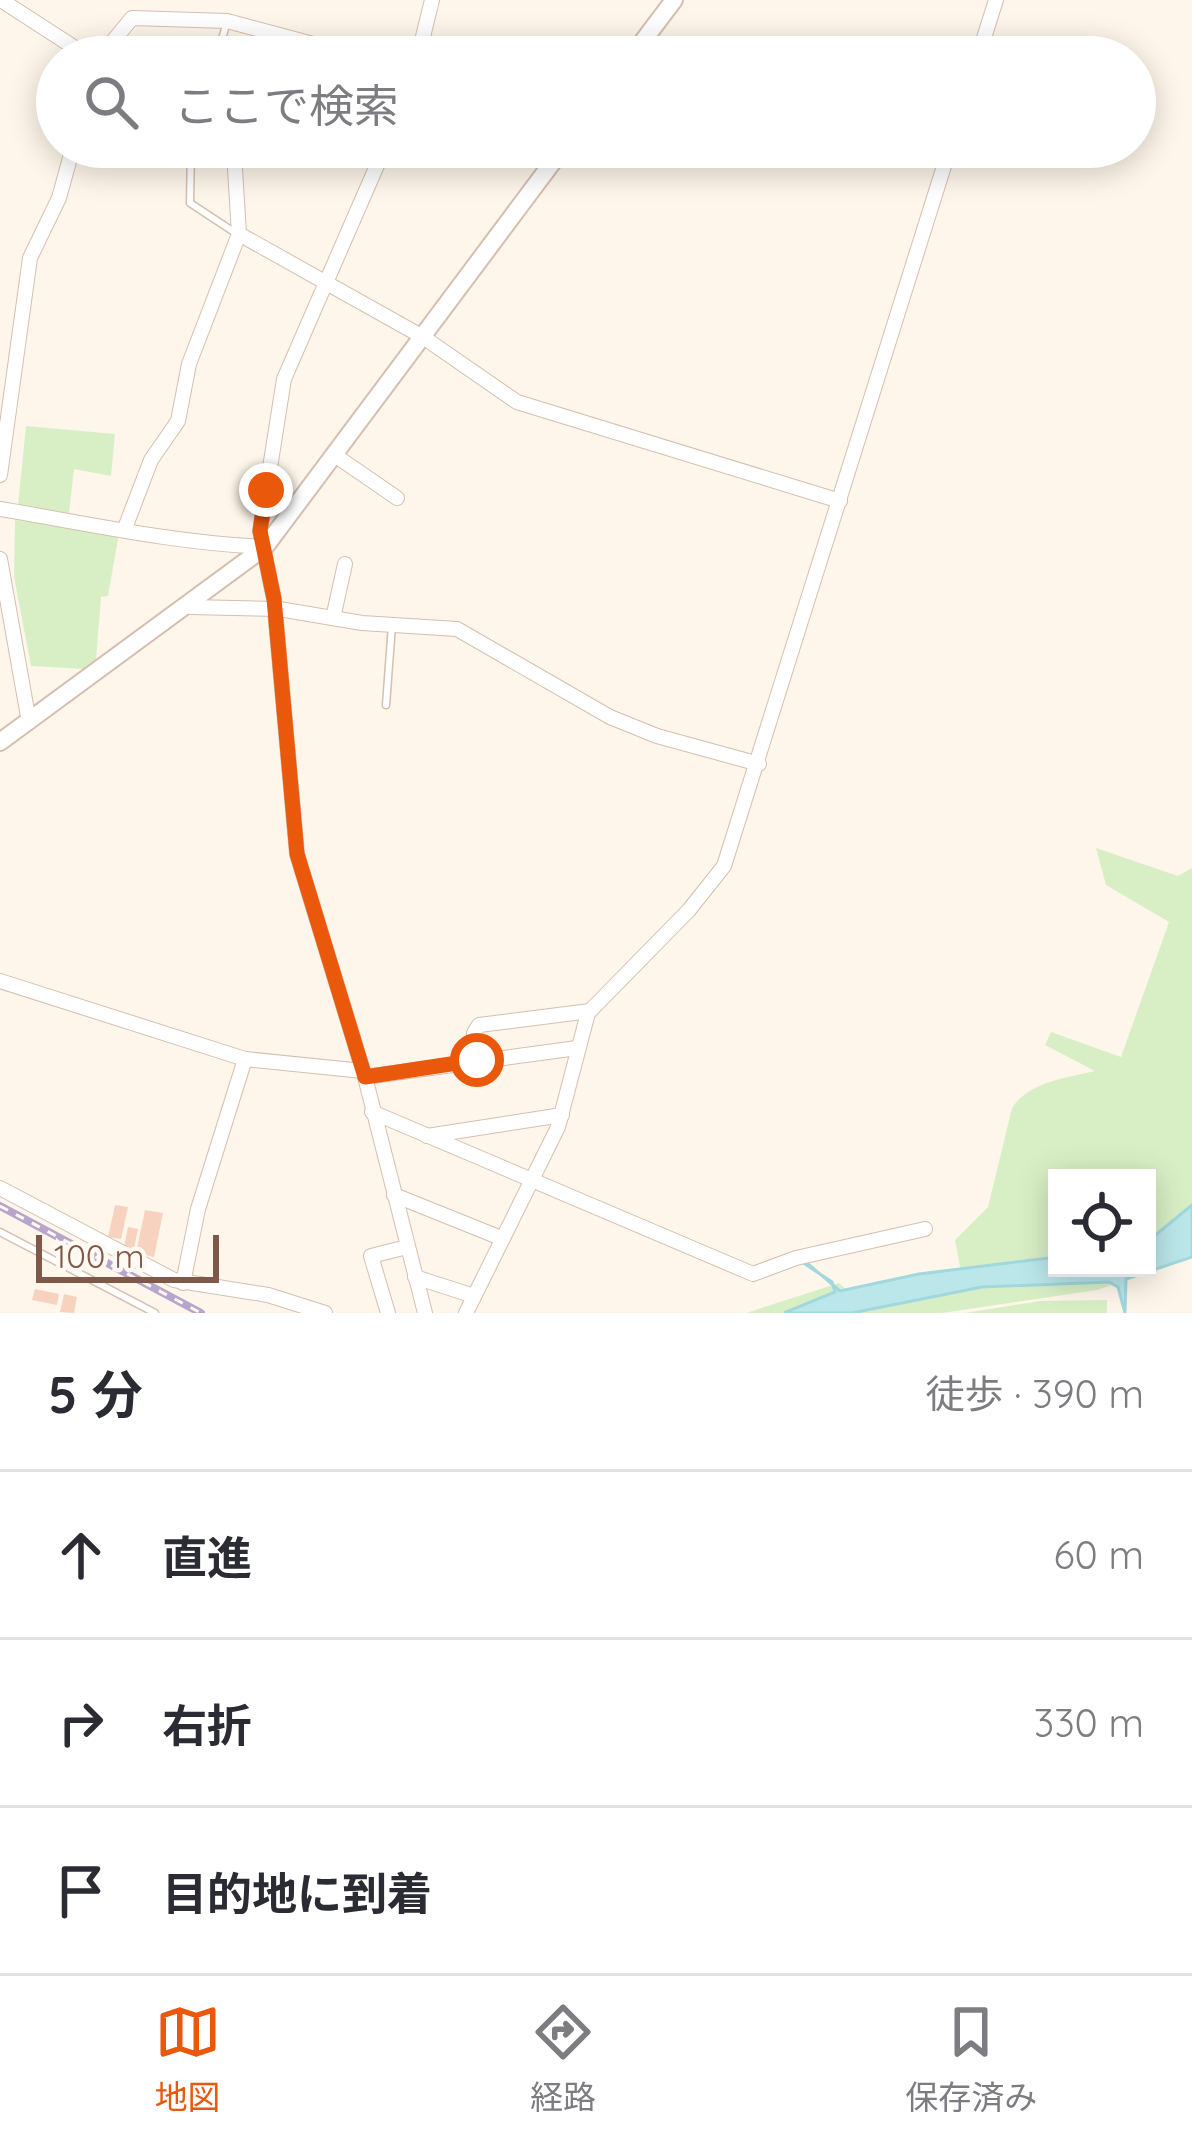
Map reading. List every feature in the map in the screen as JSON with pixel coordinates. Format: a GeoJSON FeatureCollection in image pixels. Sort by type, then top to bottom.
{"type":"FeatureCollection","features":[{"type":"Feature","properties":{"kind":"street"},"geometry":{"type":"LineString","coordinates":[[1,0],[57,36]]}},
{"type":"Feature","properties":{"kind":"street"},"geometry":{"type":"LineString","coordinates":[[423,36],[432,0]]}},
{"type":"Feature","properties":{"kind":"street"},"geometry":{"type":"LineString","coordinates":[[647,36],[674,0]]}},
{"type":"Feature","properties":{"kind":"street"},"geometry":{"type":"LineString","coordinates":[[985,36],[996,0]]}},
{"type":"Feature","properties":{"kind":"street"},"geometry":{"type":"LineString","coordinates":[[117,36],[132,18],[227,21],[283,36]]}},
{"type":"Feature","properties":{"kind":"street"},"geometry":{"type":"LineString","coordinates":[[0,475],[30,258],[67,168]]}},
{"type":"Feature","properties":{"kind":"street"},"geometry":{"type":"LineString","coordinates":[[375,168],[325,277],[277,409],[260,531],[273,609],[297,854],[364,1074],[425,1313]]}},
{"type":"Feature","properties":{"kind":"street"},"geometry":{"type":"LineString","coordinates":[[0,742],[190,607],[265,547],[548,168]]}},
{"type":"Feature","properties":{"kind":"street"},"geometry":{"type":"LineString","coordinates":[[466,1313],[562,1115],[590,1011],[718,877],[758,764],[943,168]]}},
{"type":"Feature","properties":{"kind":"street"},"geometry":{"type":"LineString","coordinates":[[125,528],[151,460],[178,421],[189,364],[238,234],[235,169]]}},
{"type":"Feature","properties":{"kind":"street"},"geometry":{"type":"LineString","coordinates":[[238,234],[325,277],[423,337],[517,403],[840,502]]}},
{"type":"Feature","properties":{"kind":"street"},"geometry":{"type":"LineString","coordinates":[[336,455],[397,498]]}},
{"type":"Feature","properties":{"kind":"street"},"geometry":{"type":"LineString","coordinates":[[0,509],[125,528],[154,540],[265,547]]}},
{"type":"Feature","properties":{"kind":"street"},"geometry":{"type":"LineString","coordinates":[[0,559],[29,722]]}},
{"type":"Feature","properties":{"kind":"street"},"geometry":{"type":"LineString","coordinates":[[333,618],[345,563]]}},
{"type":"Feature","properties":{"kind":"street"},"geometry":{"type":"LineString","coordinates":[[190,607],[273,609],[469,634],[610,717],[657,736],[758,764]]}},
{"type":"Feature","properties":{"kind":"street"},"geometry":{"type":"LineString","coordinates":[[0,981],[245,1059],[348,1074],[577,1048]]}},
{"type":"Feature","properties":{"kind":"street"},"geometry":{"type":"LineString","coordinates":[[477,1060],[474,1033],[479,1025],[590,1011]]}},
{"type":"Feature","properties":{"kind":"street"},"geometry":{"type":"LineString","coordinates":[[183,1283],[198,1209],[245,1059]]}},
{"type":"Feature","properties":{"kind":"street"},"geometry":{"type":"LineString","coordinates":[[372,1112],[753,1274],[796,1258],[925,1229]]}},
{"type":"Feature","properties":{"kind":"street"},"geometry":{"type":"LineString","coordinates":[[428,1136],[562,1115]]}},
{"type":"Feature","properties":{"kind":"street"},"geometry":{"type":"LineString","coordinates":[[0,1188],[183,1283],[268,1295],[326,1313]]}},
{"type":"Feature","properties":{"kind":"street"},"geometry":{"type":"LineString","coordinates":[[394,1195],[502,1238]]}},
{"type":"Feature","properties":{"kind":"street"},"geometry":{"type":"LineString","coordinates":[[388,1313],[371,1256],[407,1247]]}},
{"type":"Feature","properties":{"kind":"street"},"geometry":{"type":"LineString","coordinates":[[415,1277],[474,1297]]}},
{"type":"Feature","properties":{"kind":"lane"},"geometry":{"type":"LineString","coordinates":[[223,36],[227,21]]}},
{"type":"Feature","properties":{"kind":"lane"},"geometry":{"type":"LineString","coordinates":[[191,168],[190,203],[238,234]]}},
{"type":"Feature","properties":{"kind":"lane"},"geometry":{"type":"LineString","coordinates":[[386,705],[392,622]]}},
{"type":"Feature","properties":{"kind":"lane"},"geometry":{"type":"LineString","coordinates":[[0,1232],[154,1313]]}},
{"type":"Feature","properties":{"kind":"green space"},"geometry":{"type":"Polygon","coordinates":[[[26,426],[115,434],[111,476],[74,469],[69,513],[18,505],[26,426]]]}},
{"type":"Feature","properties":{"kind":"green space"},"geometry":{"type":"Polygon","coordinates":[[[15,520],[119,533],[108,596],[101,597],[96,660],[85,669],[31,666],[14,577],[15,520]]]}},
{"type":"Feature","properties":{"kind":"green space"},"geometry":{"type":"Polygon","coordinates":[[[1096,848],[1178,876],[1192,868],[1192,1258],[1156,1270],[1156,1169],[1048,1169],[1048,1277],[1136,1277],[1097,1290],[942,1313],[746,1313],[839,1283],[870,1311],[972,1289],[960,1267],[955,1240],[988,1207],[1012,1108],[1038,1087],[1095,1071],[1045,1045],[1051,1032],[1121,1057],[1169,922],[1106,885],[1096,848]]]}},
{"type":"Feature","properties":{"kind":"green space"},"geometry":{"type":"Polygon","coordinates":[[[1107,1300],[1107,1313],[965,1313],[1040,1301],[1107,1300]]]}},
{"type":"Feature","properties":{"kind":"water"},"geometry":{"type":"Polygon","coordinates":[[[1192,1205],[1192,1257],[1156,1269],[1156,1235],[1192,1205]]]}},
{"type":"Feature","properties":{"kind":"water"},"geometry":{"type":"Polygon","coordinates":[[[1048,1258],[1048,1277],[1132,1277],[1126,1279],[1125,1313],[1118,1287],[1109,1282],[982,1287],[852,1313],[784,1313],[835,1292],[833,1285],[840,1291],[919,1274],[1048,1258]]]}},
{"type":"Feature","properties":{"kind":"building"},"geometry":{"type":"Polygon","coordinates":[[[115,1205],[128,1207],[121,1239],[108,1237],[115,1205]]]}},
{"type":"Feature","properties":{"kind":"building"},"geometry":{"type":"Polygon","coordinates":[[[145,1210],[163,1213],[154,1257],[136,1253],[145,1210]]]}},
{"type":"Feature","properties":{"kind":"building"},"geometry":{"type":"Polygon","coordinates":[[[128,1227],[138,1229],[134,1249],[124,1247],[128,1227]]]}},
{"type":"Feature","properties":{"kind":"building"},"geometry":{"type":"Polygon","coordinates":[[[35,1289],[59,1294],[57,1305],[32,1300],[35,1289]]]}},
{"type":"Feature","properties":{"kind":"building"},"geometry":{"type":"Polygon","coordinates":[[[64,1294],[77,1297],[74,1313],[60,1312],[64,1294]]]}},
{"type":"Feature","properties":{"kind":"railway"},"geometry":{"type":"LineString","coordinates":[[0,1206],[201,1313]]}},
{"type":"Feature","properties":{"kind":"route"},"geometry":{"type":"LineString","coordinates":[[266,490],[260,531],[274,599],[297,854],[365,1077],[477,1060]]}}]}
